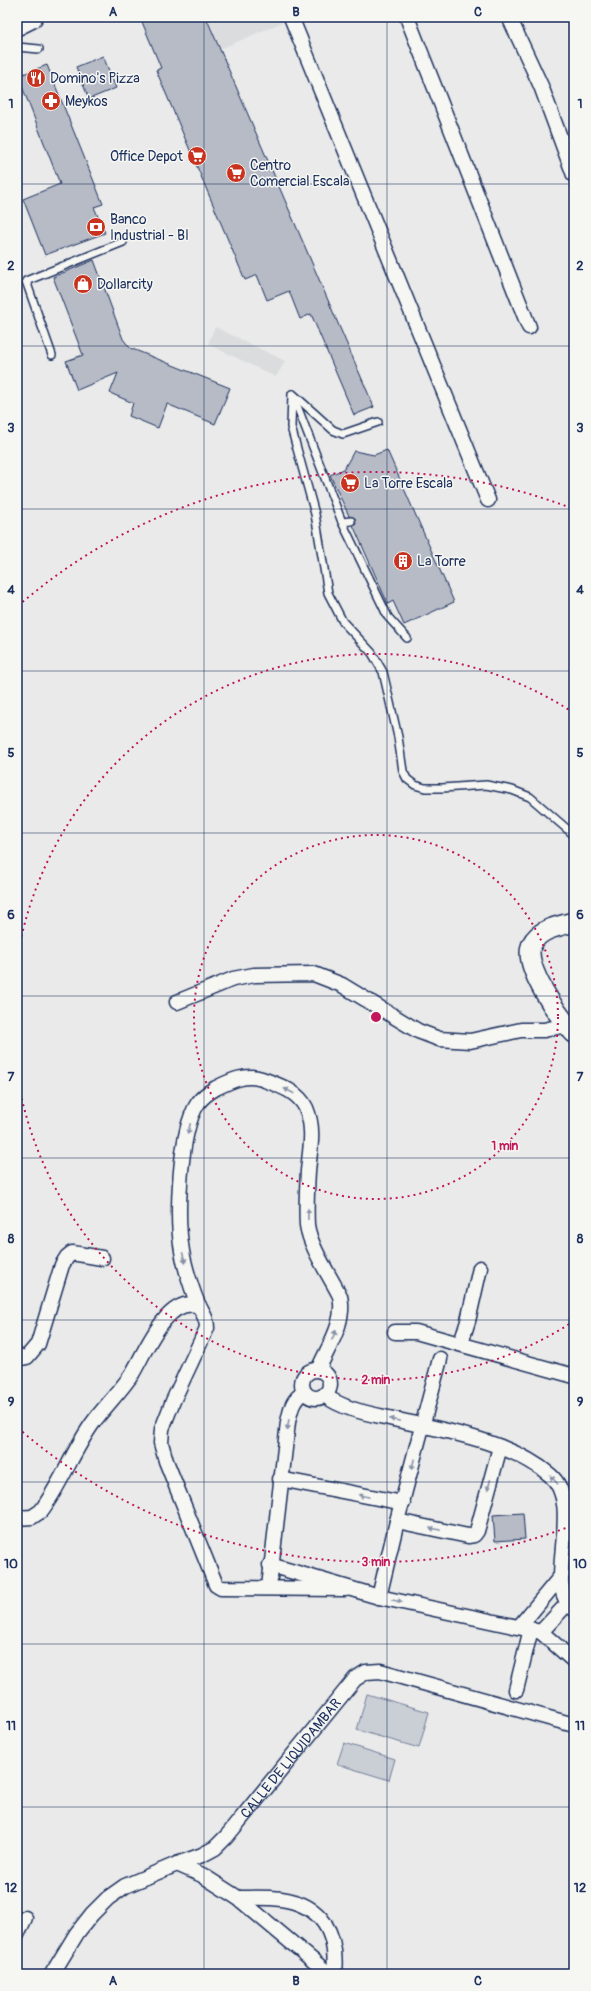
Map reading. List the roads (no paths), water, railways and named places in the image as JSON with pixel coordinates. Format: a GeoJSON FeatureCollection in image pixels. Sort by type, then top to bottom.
{"type":"FeatureCollection","features":[{"type":"Feature","properties":{"kind":"highway"},"geometry":{"type":"LineString","coordinates":[[17,24],[31,17]]}},
{"type":"Feature","properties":{"kind":"street"},"geometry":{"type":"LineString","coordinates":[[291,17],[488,500]]}},
{"type":"Feature","properties":{"kind":"street"},"geometry":{"type":"LineString","coordinates":[[407,17],[529,327]]}},
{"type":"Feature","properties":{"kind":"street"},"geometry":{"type":"LineString","coordinates":[[509,17],[541,86],[574,175]]}},
{"type":"Feature","properties":{"kind":"street"},"geometry":{"type":"LineString","coordinates":[[567,924],[543,932],[532,944],[529,954],[538,980],[570,1029]]}},
{"type":"Feature","properties":{"kind":"street"},"geometry":{"type":"LineString","coordinates":[[177,1002],[232,979],[254,975],[314,974],[342,985],[418,1031],[439,1039],[470,1040],[521,1030],[570,1029]]}},
{"type":"Feature","properties":{"kind":"street"},"geometry":{"type":"LineString","coordinates":[[318,1370],[340,1321],[342,1305],[340,1296],[315,1247],[307,1226],[308,1170],[312,1139],[310,1121],[304,1104],[295,1094],[258,1077],[241,1078],[228,1082],[205,1094],[192,1114],[185,1146],[178,1216],[182,1252],[199,1306],[207,1320],[207,1328],[173,1401],[162,1430],[161,1443],[166,1461],[216,1585],[220,1588],[269,1587],[346,1589]]}},
{"type":"Feature","properties":{"kind":"street"},"geometry":{"type":"LineString","coordinates":[[19,1360],[32,1353],[38,1344],[59,1275],[67,1257],[72,1253],[102,1258]]}},
{"type":"Feature","properties":{"kind":"street"},"geometry":{"type":"LineString","coordinates":[[461,1343],[468,1321],[480,1268]]}},
{"type":"Feature","properties":{"kind":"street"},"geometry":{"type":"LineString","coordinates":[[17,1518],[32,1517],[41,1511],[92,1425],[131,1375],[153,1337],[170,1314],[178,1307],[192,1303],[199,1306]]}},
{"type":"Feature","properties":{"kind":"street"},"geometry":{"type":"LineString","coordinates":[[395,1332],[416,1332],[461,1343],[574,1376]]}},
{"type":"Feature","properties":{"kind":"street"},"geometry":{"type":"LineString","coordinates":[[380,1597],[397,1521],[440,1359]]}},
{"type":"Feature","properties":{"kind":"street"},"geometry":{"type":"LineString","coordinates":[[318,1370],[326,1375],[329,1381],[329,1387],[324,1395],[313,1398],[304,1392],[302,1387],[304,1376],[308,1372],[318,1370]]}},
{"type":"Feature","properties":{"kind":"street"},"geometry":{"type":"LineString","coordinates":[[269,1587],[270,1565],[280,1479],[290,1410],[296,1397],[304,1392]]}},
{"type":"Feature","properties":{"kind":"street"},"geometry":{"type":"LineString","coordinates":[[324,1395],[344,1408],[469,1436],[500,1447],[535,1464],[559,1484],[565,1504],[562,1586],[570,1607],[530,1630]]}},
{"type":"Feature","properties":{"kind":"street"},"geometry":{"type":"LineString","coordinates":[[397,1521],[468,1536],[474,1535],[477,1531],[500,1447]]}},
{"type":"Feature","properties":{"kind":"street"},"geometry":{"type":"LineString","coordinates":[[280,1479],[403,1503]]}},
{"type":"Feature","properties":{"kind":"street"},"geometry":{"type":"LineString","coordinates":[[270,1565],[346,1589],[530,1630],[574,1661]]}},
{"type":"Feature","properties":{"kind":"street"},"geometry":{"type":"LineString","coordinates":[[516,1690],[530,1630],[562,1576]]}},
{"type":"Feature","properties":{"kind":"street","name":"CALLE DE LIQUIDAMBAR"},"geometry":{"type":"LineString","coordinates":[[52,1974],[77,1933],[92,1914],[108,1898],[125,1886],[216,1848],[356,1679],[366,1672],[380,1671],[574,1725]]}},
{"type":"Feature","properties":{"kind":"street"},"geometry":{"type":"LineString","coordinates":[[177,1864],[202,1876],[238,1898],[329,1974]]}},
{"type":"Feature","properties":{"kind":"street"},"geometry":{"type":"LineString","coordinates":[[238,1898],[280,1898],[312,1909],[323,1920],[334,1942],[334,1974]]}},
{"type":"Feature","properties":{"kind":"street"},"geometry":{"type":"LineString","coordinates":[[17,1935],[25,1918]]}},
{"type":"Feature","properties":{"kind":"lane"},"geometry":{"type":"LineString","coordinates":[[17,47],[39,49]]}},
{"type":"Feature","properties":{"kind":"lane"},"geometry":{"type":"LineString","coordinates":[[52,356],[26,281],[123,242]]}},
{"type":"Feature","properties":{"kind":"lane"},"geometry":{"type":"LineString","coordinates":[[292,394],[333,430],[343,434],[378,422]]}},
{"type":"Feature","properties":{"kind":"lane"},"geometry":{"type":"LineString","coordinates":[[292,394],[342,522],[388,617],[407,638]]}},
{"type":"Feature","properties":{"kind":"lane"},"geometry":{"type":"LineString","coordinates":[[292,394],[291,427],[315,514],[328,593],[343,622],[372,653],[383,672],[396,730],[402,771],[415,785],[426,788],[486,785],[512,790],[530,797],[574,835]]}},
{"type":"Feature","properties":{"kind":"lane"},"geometry":{"type":"LineString","coordinates":[[342,522],[351,521]]}},
{"type":"Feature","properties":{"kind":"place","name":"Domino's Pizza"},"geometry":{"type":"Point","coordinates":[36,78]}},
{"type":"Feature","properties":{"kind":"place","name":"Meykos"},"geometry":{"type":"Point","coordinates":[51,101]}},
{"type":"Feature","properties":{"kind":"place","name":"Office Depot"},"geometry":{"type":"Point","coordinates":[197,156]}},
{"type":"Feature","properties":{"kind":"place","name":"Centro Comercial Escala"},"geometry":{"type":"Point","coordinates":[236,173]}},
{"type":"Feature","properties":{"kind":"place","name":"Banco Industrial - BI"},"geometry":{"type":"Point","coordinates":[96,227]}},
{"type":"Feature","properties":{"kind":"place","name":"Dollarcity"},"geometry":{"type":"Point","coordinates":[83,284]}},
{"type":"Feature","properties":{"kind":"place","name":"La Torre Escala"},"geometry":{"type":"Point","coordinates":[350,483]}},
{"type":"Feature","properties":{"kind":"place","name":"La Torre"},"geometry":{"type":"Point","coordinates":[403,561]}}]}
